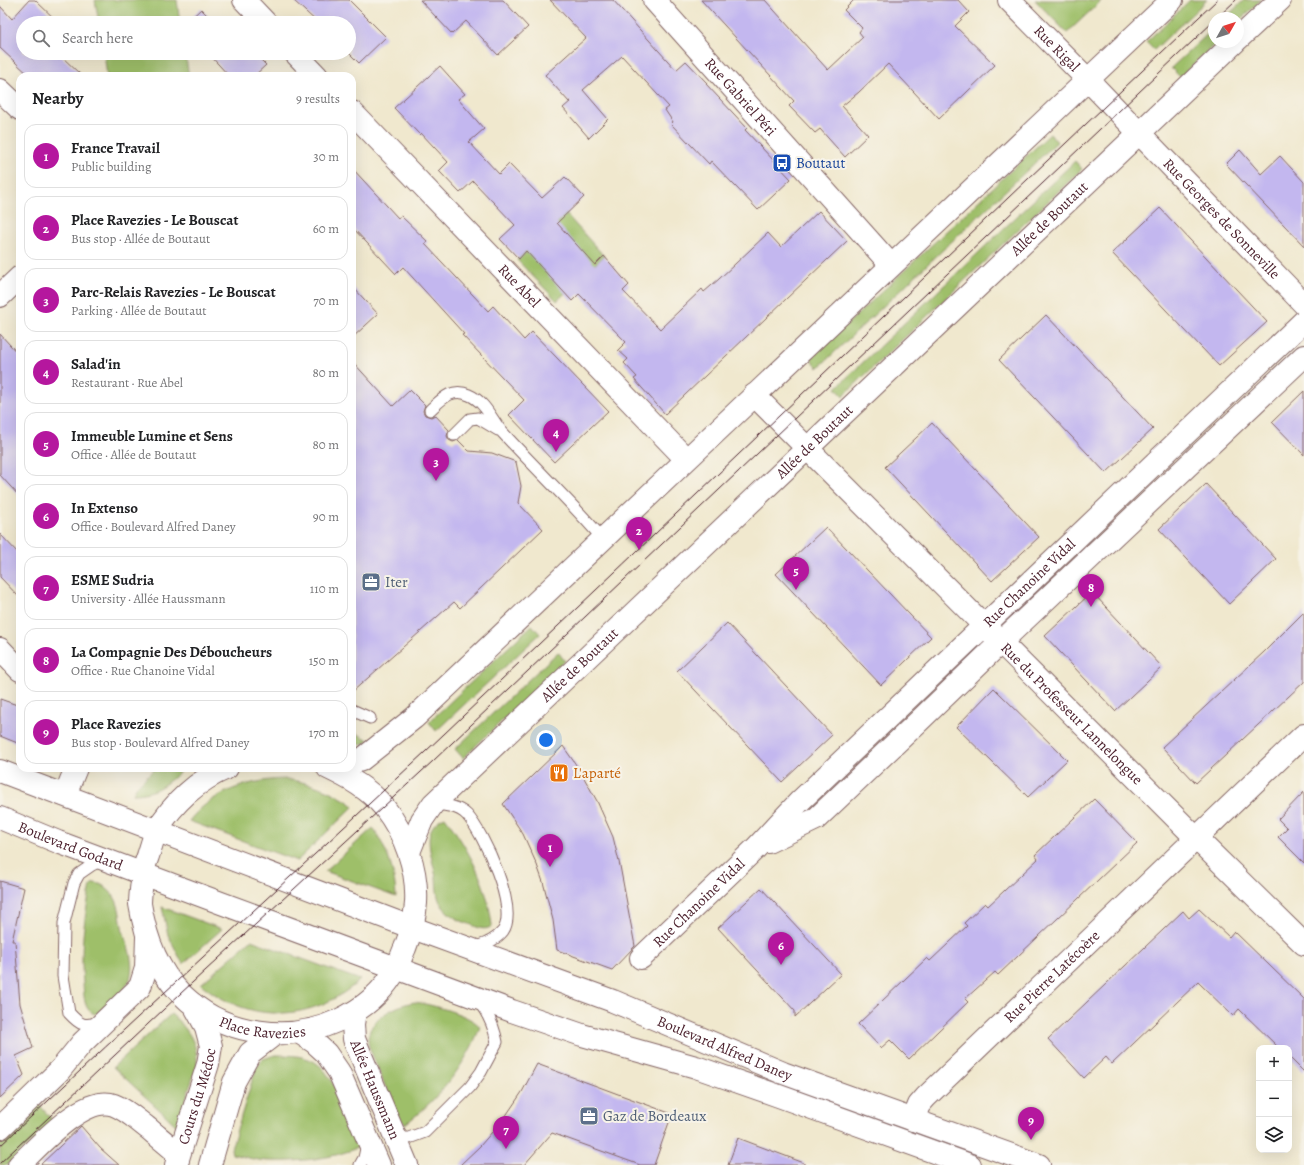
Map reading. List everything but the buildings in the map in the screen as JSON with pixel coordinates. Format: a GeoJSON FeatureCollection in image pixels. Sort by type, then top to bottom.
{"type":"FeatureCollection","features":[{"type":"Feature","properties":{"kind":"main road"},"geometry":{"type":"LineString","coordinates":[[244,0],[259,16]]}},
{"type":"Feature","properties":{"kind":"main road","name":"Rue Gabriel Péri"},"geometry":{"type":"LineString","coordinates":[[654,0],[891,265]]}},
{"type":"Feature","properties":{"kind":"main road","name":"Rue Rigal"},"geometry":{"type":"LineString","coordinates":[[1009,0],[1139,133]]}},
{"type":"Feature","properties":{"kind":"main road"},"geometry":{"type":"LineString","coordinates":[[356,762],[361,760],[403,728],[1172,0]]}},
{"type":"Feature","properties":{"kind":"main road"},"geometry":{"type":"LineString","coordinates":[[1244,33],[1280,0]]}},
{"type":"Feature","properties":{"kind":"main road","name":"Allée de Boutaut"},"geometry":{"type":"LineString","coordinates":[[409,852],[422,820],[432,804],[1229,48]]}},
{"type":"Feature","properties":{"kind":"main road"},"geometry":{"type":"LineString","coordinates":[[302,60],[313,72]]}},
{"type":"Feature","properties":{"kind":"main road"},"geometry":{"type":"LineString","coordinates":[[0,90],[16,105]]}},
{"type":"Feature","properties":{"kind":"main road","name":"Rue Abel"},"geometry":{"type":"LineString","coordinates":[[356,116],[686,459]]}},
{"type":"Feature","properties":{"kind":"main road","name":"Rue Georges de Sonneville"},"geometry":{"type":"LineString","coordinates":[[1139,133],[1304,304]]}},
{"type":"Feature","properties":{"kind":"main road"},"geometry":{"type":"LineString","coordinates":[[0,296],[16,281]]}},
{"type":"Feature","properties":{"kind":"main road","name":"Rue Chanoine Vidal"},"geometry":{"type":"LineString","coordinates":[[641,958],[756,848],[799,802],[1304,320]]}},
{"type":"Feature","properties":{"kind":"main road","name":"Rue Chanoine Vidal"},"geometry":{"type":"LineString","coordinates":[[756,848],[816,818],[1000,642],[1304,356]]}},
{"type":"Feature","properties":{"kind":"main road","name":"Rue du Professeur Lannelongue"},"geometry":{"type":"LineString","coordinates":[[754,395],[1196,838],[1304,944]]}},
{"type":"Feature","properties":{"kind":"main road"},"geometry":{"type":"LineString","coordinates":[[0,649],[16,666]]}},
{"type":"Feature","properties":{"kind":"main road"},"geometry":{"type":"LineString","coordinates":[[1196,838],[1304,735]]}},
{"type":"Feature","properties":{"kind":"main road"},"geometry":{"type":"LineString","coordinates":[[0,771],[30,784],[65,795],[413,928]]}},
{"type":"Feature","properties":{"kind":"main road"},"geometry":{"type":"LineString","coordinates":[[65,795],[74,772]]}},
{"type":"Feature","properties":{"kind":"main road","name":"Place Ravezies"},"geometry":{"type":"LineString","coordinates":[[214,772],[182,797],[156,831],[142,873],[140,905],[147,937],[157,962],[180,994],[194,1006],[219,1021],[247,1030],[275,1034],[300,1033],[328,1025],[355,1012],[371,999],[384,985],[396,968],[413,928],[416,903],[415,877],[409,852],[398,828],[384,807],[375,798],[352,779],[337,772]]}},
{"type":"Feature","properties":{"kind":"main road","name":"Boulevard Godard"},"geometry":{"type":"LineString","coordinates":[[0,818],[142,873]]}},
{"type":"Feature","properties":{"kind":"main road","name":"Rue Pierre Latécoère"},"geometry":{"type":"LineString","coordinates":[[913,1120],[920,1105],[926,1097],[1196,838]]}},
{"type":"Feature","properties":{"kind":"main road"},"geometry":{"type":"LineString","coordinates":[[142,873],[396,968]]}},
{"type":"Feature","properties":{"kind":"main road","name":"Boulevard Alfred Daney"},"geometry":{"type":"LineString","coordinates":[[413,928],[613,1001],[783,1073],[1039,1165]]}},
{"type":"Feature","properties":{"kind":"main road","name":"Place Ravezies"},"geometry":{"type":"LineString","coordinates":[[0,1128],[60,1070],[104,1021],[140,987],[146,968],[147,937]]}},
{"type":"Feature","properties":{"kind":"main road","name":"Boulevard Alfred Daney"},"geometry":{"type":"LineString","coordinates":[[396,968],[582,1035],[696,1067],[970,1165]]}},
{"type":"Feature","properties":{"kind":"main road","name":"Cours du Médoc"},"geometry":{"type":"LineString","coordinates":[[177,1162],[208,1064],[211,1046],[206,1027],[194,1006]]}},
{"type":"Feature","properties":{"kind":"main road","name":"Allée Haussmann"},"geometry":{"type":"LineString","coordinates":[[355,1012],[353,1024],[354,1039],[407,1165]]}},
{"type":"Feature","properties":{"kind":"main road","name":"Allée Haussmann"},"geometry":{"type":"LineString","coordinates":[[300,1033],[314,1042],[326,1053],[339,1072],[379,1165]]}},
{"type":"Feature","properties":{"kind":"main road"},"geometry":{"type":"LineString","coordinates":[[215,1157],[234,1082],[250,1053],[275,1034]]}},
{"type":"Feature","properties":{"kind":"main road"},"geometry":{"type":"LineString","coordinates":[[19,1165],[62,1124],[80,1111],[103,1104],[112,1104],[129,1113],[175,1151],[177,1162]]}},
{"type":"Feature","properties":{"kind":"lane"},"geometry":{"type":"LineString","coordinates":[[430,410],[450,393],[458,392],[470,395],[485,406],[502,432],[602,538]]}},
{"type":"Feature","properties":{"kind":"lane"},"geometry":{"type":"LineString","coordinates":[[454,435],[470,419],[478,418],[502,432]]}},
{"type":"Feature","properties":{"kind":"lane"},"geometry":{"type":"LineString","coordinates":[[356,712],[370,718]]}},
{"type":"Feature","properties":{"kind":"lane"},"geometry":{"type":"LineString","coordinates":[[432,804],[450,805],[466,815],[485,842],[496,868],[504,894],[507,922],[503,931],[490,942],[470,949]]}},
{"type":"Feature","properties":{"kind":"lane"},"geometry":{"type":"LineString","coordinates":[[104,859],[79,874],[74,883],[64,923],[63,976],[69,1013],[82,1024],[89,1025],[104,1021]]}},
{"type":"Feature","properties":{"kind":"lane"},"geometry":{"type":"LineString","coordinates":[[392,1131],[406,1139],[425,1132],[460,1098],[482,1072],[497,1042],[493,1026],[476,997]]}},
{"type":"Feature","properties":{"kind":"lane"},"geometry":{"type":"LineString","coordinates":[[360,1165],[364,1158],[368,1139]]}},
{"type":"Feature","properties":{"kind":"green space"},"geometry":{"type":"Polygon","coordinates":[[[95,0],[177,0],[179,16],[98,16],[95,0]]]}},
{"type":"Feature","properties":{"kind":"green space"},"geometry":{"type":"Polygon","coordinates":[[[1035,0],[1102,0],[1067,33],[1035,0]]]}},
{"type":"Feature","properties":{"kind":"green space"},"geometry":{"type":"Polygon","coordinates":[[[1190,0],[1207,0],[1154,50],[1146,42],[1190,0]]]}},
{"type":"Feature","properties":{"kind":"green space"},"geometry":{"type":"Polygon","coordinates":[[[1244,0],[1261,0],[1244,16],[1244,12],[1231,12],[1244,0]]]}},
{"type":"Feature","properties":{"kind":"green space"},"geometry":{"type":"Polygon","coordinates":[[[1208,34],[1208,48],[1211,48],[1180,77],[1171,68],[1208,34]]]}},
{"type":"Feature","properties":{"kind":"green space"},"geometry":{"type":"Polygon","coordinates":[[[105,60],[186,60],[188,72],[106,72],[105,60]]]}},
{"type":"Feature","properties":{"kind":"green space"},"geometry":{"type":"Polygon","coordinates":[[[1050,134],[1057,142],[818,368],[810,359],[1050,134]]]}},
{"type":"Feature","properties":{"kind":"green space"},"geometry":{"type":"Polygon","coordinates":[[[1075,161],[1082,169],[843,396],[836,388],[1075,161]]]}},
{"type":"Feature","properties":{"kind":"green space"},"geometry":{"type":"Polygon","coordinates":[[[566,214],[604,256],[557,301],[517,260],[566,214]]]}},
{"type":"Feature","properties":{"kind":"green space"},"geometry":{"type":"Polygon","coordinates":[[[532,625],[540,634],[436,731],[429,722],[532,625]]]}},
{"type":"Feature","properties":{"kind":"green space"},"geometry":{"type":"Polygon","coordinates":[[[558,652],[565,661],[463,758],[455,749],[558,652]]]}},
{"type":"Feature","properties":{"kind":"green space"},"geometry":{"type":"Polygon","coordinates":[[[356,733],[367,739],[368,741],[366,743],[356,745],[356,733]]]}},
{"type":"Feature","properties":{"kind":"green space"},"geometry":{"type":"Polygon","coordinates":[[[151,772],[179,772],[167,783],[155,790],[133,794],[136,787],[151,772]]]}},
{"type":"Feature","properties":{"kind":"green space"},"geometry":{"type":"Polygon","coordinates":[[[284,779],[303,782],[329,791],[354,806],[297,861],[189,821],[208,802],[220,795],[244,785],[284,779]]]}},
{"type":"Feature","properties":{"kind":"green space"},"geometry":{"type":"Polygon","coordinates":[[[445,817],[462,842],[482,882],[490,911],[492,926],[489,928],[480,928],[456,918],[443,907],[439,900],[430,852],[429,836],[432,828],[437,822],[445,817]]]}},
{"type":"Feature","properties":{"kind":"green space"},"geometry":{"type":"Polygon","coordinates":[[[373,828],[386,852],[392,869],[396,897],[325,871],[373,828]]]}},
{"type":"Feature","properties":{"kind":"green space"},"geometry":{"type":"Polygon","coordinates":[[[93,883],[102,885],[112,893],[115,898],[119,908],[132,967],[130,979],[124,989],[96,1014],[92,1013],[86,1006],[82,970],[82,946],[86,910],[91,885],[93,883]]]}},
{"type":"Feature","properties":{"kind":"green space"},"geometry":{"type":"Polygon","coordinates":[[[162,907],[222,929],[183,964],[168,935],[162,907]]]}},
{"type":"Feature","properties":{"kind":"green space"},"geometry":{"type":"Polygon","coordinates":[[[251,940],[360,980],[342,994],[323,1004],[302,1011],[282,1013],[261,1012],[240,1007],[220,997],[201,984],[251,940]]]}},
{"type":"Feature","properties":{"kind":"green space"},"geometry":{"type":"Polygon","coordinates":[[[415,1002],[460,1014],[480,1027],[467,1055],[450,1081],[417,1115],[405,1124],[398,1117],[369,1047],[368,1038],[370,1030],[382,1016],[398,1007],[415,1002]]]}},
{"type":"Feature","properties":{"kind":"green space"},"geometry":{"type":"Polygon","coordinates":[[[171,1014],[187,1030],[196,1049],[197,1057],[197,1065],[177,1126],[113,1067],[171,1014]]]}},
{"type":"Feature","properties":{"kind":"green space"},"geometry":{"type":"Polygon","coordinates":[[[275,1055],[304,1057],[319,1065],[325,1071],[336,1089],[359,1147],[327,1157],[293,1161],[252,1159],[232,1154],[231,1149],[256,1068],[263,1059],[275,1055]]]}},
{"type":"Feature","properties":{"kind":"green space"},"geometry":{"type":"Polygon","coordinates":[[[38,1103],[53,1121],[7,1165],[0,1165],[0,1139],[38,1103]]]}},
{"type":"Feature","properties":{"kind":"tram line"},"geometry":{"type":"LineString","coordinates":[[0,1146],[425,752],[1217,0]]}},
{"type":"Feature","properties":{"kind":"tram line"},"geometry":{"type":"LineString","coordinates":[[1223,12],[1236,0]]}},
{"type":"Feature","properties":{"kind":"tram line"},"geometry":{"type":"LineString","coordinates":[[0,1163],[180,994],[433,761],[1208,27]]}},
{"type":"Feature","properties":{"kind":"place","name":"Boutaut"},"geometry":{"type":"Point","coordinates":[782,163]}},
{"type":"Feature","properties":{"kind":"place","name":"Salad'in"},"geometry":{"type":"Point","coordinates":[556,452]}},
{"type":"Feature","properties":{"kind":"place","name":"Parc-Relais Ravezies - Le Bouscat"},"geometry":{"type":"Point","coordinates":[436,481]}},
{"type":"Feature","properties":{"kind":"place","name":"Place Ravezies - Le Bouscat"},"geometry":{"type":"Point","coordinates":[639,550]}},
{"type":"Feature","properties":{"kind":"place","name":"Iter"},"geometry":{"type":"Point","coordinates":[371,582]}},
{"type":"Feature","properties":{"kind":"place","name":"Immeuble Lumine et Sens"},"geometry":{"type":"Point","coordinates":[796,590]}},
{"type":"Feature","properties":{"kind":"place","name":"La Compagnie Des Déboucheurs"},"geometry":{"type":"Point","coordinates":[1091,607]}},
{"type":"Feature","properties":{"kind":"place","name":"L'aparté"},"geometry":{"type":"Point","coordinates":[559,773]}},
{"type":"Feature","properties":{"kind":"place","name":"France Travail"},"geometry":{"type":"Point","coordinates":[550,867]}},
{"type":"Feature","properties":{"kind":"place","name":"In Extenso"},"geometry":{"type":"Point","coordinates":[781,965]}},
{"type":"Feature","properties":{"kind":"place","name":"Gaz de Bordeaux"},"geometry":{"type":"Point","coordinates":[589,1116]}},
{"type":"Feature","properties":{"kind":"place","name":"Place Ravezies"},"geometry":{"type":"Point","coordinates":[1031,1140]}},
{"type":"Feature","properties":{"kind":"place","name":"ESME Sudria"},"geometry":{"type":"Point","coordinates":[506,1149]}}]}
